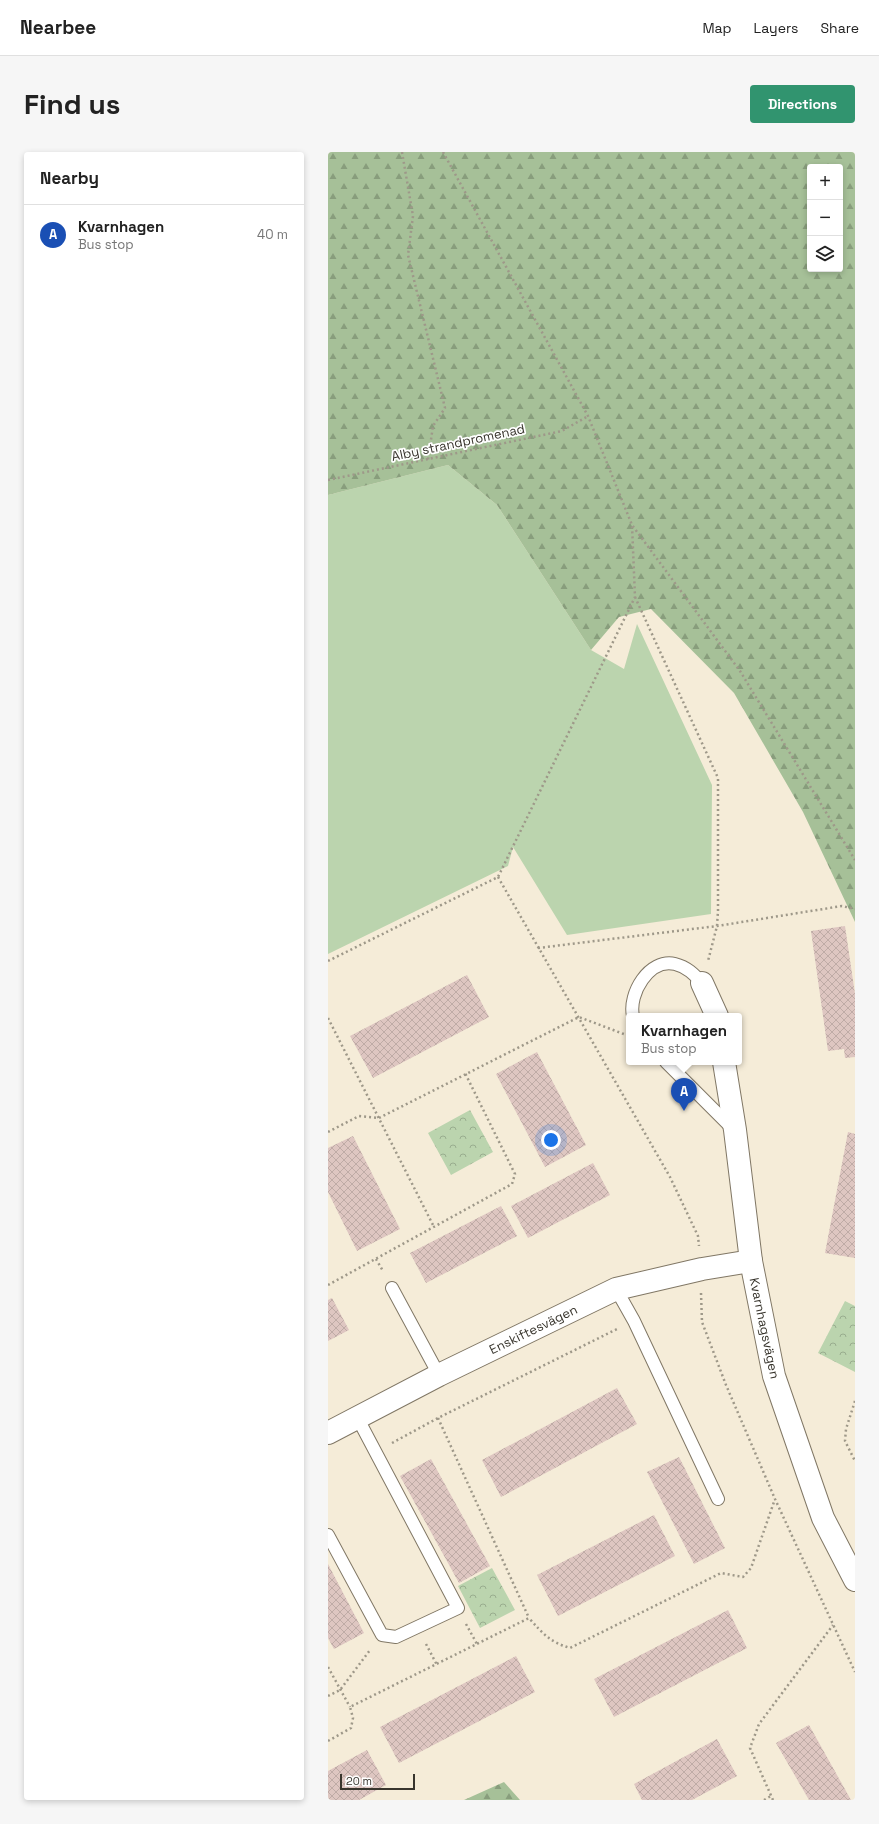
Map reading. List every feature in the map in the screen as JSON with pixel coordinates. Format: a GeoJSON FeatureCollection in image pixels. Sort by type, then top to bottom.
{"type":"FeatureCollection","features":[{"type":"Feature","properties":{"kind":"street"},"geometry":{"type":"LineString","coordinates":[[702,983],[716,1013]]}},
{"type":"Feature","properties":{"kind":"street","name":"Kvarnhagsvägen"},"geometry":{"type":"LineString","coordinates":[[724,1065],[735,1130],[751,1261],[774,1376],[823,1518],[855,1580]]}},
{"type":"Feature","properties":{"kind":"street","name":"Enskiftesvägen"},"geometry":{"type":"LineString","coordinates":[[328,1433],[439,1375],[616,1289],[702,1269],[751,1261]]}},
{"type":"Feature","properties":{"kind":"lane"},"geometry":{"type":"LineString","coordinates":[[632,1013],[631,1010],[634,997],[640,983],[649,971],[660,966],[674,963],[690,970],[702,983]]}},
{"type":"Feature","properties":{"kind":"lane"},"geometry":{"type":"LineString","coordinates":[[669,1065],[735,1130]]}},
{"type":"Feature","properties":{"kind":"lane"},"geometry":{"type":"LineString","coordinates":[[392,1288],[439,1375]]}},
{"type":"Feature","properties":{"kind":"lane"},"geometry":{"type":"LineString","coordinates":[[616,1289],[634,1321],[718,1500]]}},
{"type":"Feature","properties":{"kind":"lane"},"geometry":{"type":"LineString","coordinates":[[328,1535],[382,1635],[396,1637],[458,1608],[374,1453],[357,1417]]}},
{"type":"Feature","properties":{"kind":"path"},"geometry":{"type":"LineString","coordinates":[[402,152],[413,216],[408,255],[445,408],[433,426],[428,460]]}},
{"type":"Feature","properties":{"kind":"path"},"geometry":{"type":"LineString","coordinates":[[443,152],[588,416],[632,525],[740,670],[855,860]]}},
{"type":"Feature","properties":{"kind":"path","name":"Alby strandpromenad"},"geometry":{"type":"LineString","coordinates":[[328,480],[343,475],[428,460],[562,431],[588,416]]}},
{"type":"Feature","properties":{"kind":"path"},"geometry":{"type":"LineString","coordinates":[[632,525],[634,597],[718,778],[717,926],[702,983]]}},
{"type":"Feature","properties":{"kind":"path"},"geometry":{"type":"LineString","coordinates":[[328,961],[498,877],[634,597]]}},
{"type":"Feature","properties":{"kind":"path"},"geometry":{"type":"LineString","coordinates":[[498,877],[670,1177],[698,1236],[702,1269],[702,1322],[726,1385],[775,1499],[855,1672]]}},
{"type":"Feature","properties":{"kind":"path"},"geometry":{"type":"LineString","coordinates":[[538,948],[717,926],[842,906],[855,909]]}},
{"type":"Feature","properties":{"kind":"path"},"geometry":{"type":"LineString","coordinates":[[328,1132],[359,1116],[379,1118],[465,1073],[579,1017],[626,1035]]}},
{"type":"Feature","properties":{"kind":"path"},"geometry":{"type":"LineString","coordinates":[[328,1018],[434,1227]]}},
{"type":"Feature","properties":{"kind":"path"},"geometry":{"type":"LineString","coordinates":[[328,1285],[512,1184],[515,1174],[465,1073]]}},
{"type":"Feature","properties":{"kind":"path"},"geometry":{"type":"LineString","coordinates":[[374,1453],[438,1418],[634,1321]]}},
{"type":"Feature","properties":{"kind":"path"},"geometry":{"type":"LineString","coordinates":[[855,1401],[846,1428],[845,1440],[855,1461]]}},
{"type":"Feature","properties":{"kind":"path"},"geometry":{"type":"LineString","coordinates":[[438,1418],[529,1618],[544,1636],[556,1644],[570,1648],[721,1573],[743,1577],[751,1568],[775,1499]]}},
{"type":"Feature","properties":{"kind":"path"},"geometry":{"type":"LineString","coordinates":[[350,1707],[529,1618]]}},
{"type":"Feature","properties":{"kind":"path"},"geometry":{"type":"LineString","coordinates":[[773,1800],[750,1748],[759,1724],[833,1625]]}},
{"type":"Feature","properties":{"kind":"path"},"geometry":{"type":"LineString","coordinates":[[417,1628],[437,1665]]}},
{"type":"Feature","properties":{"kind":"path"},"geometry":{"type":"LineString","coordinates":[[328,1696],[340,1690],[382,1635]]}},
{"type":"Feature","properties":{"kind":"path"},"geometry":{"type":"LineString","coordinates":[[328,1667],[350,1707],[353,1718],[351,1728],[328,1741]]}},
{"type":"Feature","properties":{"kind":"path"},"geometry":{"type":"LineString","coordinates":[[764,1800],[771,1796]]}},
{"type":"Feature","properties":{"kind":"green space"},"geometry":{"type":"Polygon","coordinates":[[[328,152],[855,152],[855,922],[803,812],[734,693],[651,609],[619,617],[591,650],[497,505],[448,465],[328,495],[328,152]]]}},
{"type":"Feature","properties":{"kind":"green space"},"geometry":{"type":"Polygon","coordinates":[[[448,465],[497,505],[591,650],[624,669],[637,624],[712,785],[711,914],[567,935],[513,847],[508,866],[328,954],[328,495],[448,465]]]}},
{"type":"Feature","properties":{"kind":"green space"},"geometry":{"type":"Polygon","coordinates":[[[470,1110],[493,1152],[451,1175],[428,1133],[470,1110]]]}},
{"type":"Feature","properties":{"kind":"green space"},"geometry":{"type":"Polygon","coordinates":[[[845,1301],[855,1306],[855,1372],[818,1353],[845,1301]]]}},
{"type":"Feature","properties":{"kind":"green space"},"geometry":{"type":"Polygon","coordinates":[[[492,1568],[515,1610],[480,1628],[458,1586],[492,1568]]]}},
{"type":"Feature","properties":{"kind":"green space"},"geometry":{"type":"Polygon","coordinates":[[[504,1782],[520,1800],[464,1800],[504,1782]]]}},
{"type":"Feature","properties":{"kind":"building"},"geometry":{"type":"Polygon","coordinates":[[[845,926],[855,994],[855,1057],[845,1058],[844,1049],[828,1051],[811,931],[845,926]]]}},
{"type":"Feature","properties":{"kind":"building"},"geometry":{"type":"Polygon","coordinates":[[[467,975],[489,1017],[373,1078],[350,1036],[467,975]]]}},
{"type":"Feature","properties":{"kind":"building"},"geometry":{"type":"Polygon","coordinates":[[[537,1052],[586,1145],[545,1167],[496,1074],[537,1052]]]}},
{"type":"Feature","properties":{"kind":"building"},"geometry":{"type":"Polygon","coordinates":[[[848,1132],[855,1134],[855,1258],[825,1253],[848,1132]]]}},
{"type":"Feature","properties":{"kind":"building"},"geometry":{"type":"Polygon","coordinates":[[[353,1136],[400,1229],[357,1251],[328,1192],[328,1148],[353,1136]]]}},
{"type":"Feature","properties":{"kind":"building"},"geometry":{"type":"Polygon","coordinates":[[[593,1163],[610,1195],[528,1238],[511,1206],[593,1163]]]}},
{"type":"Feature","properties":{"kind":"building"},"geometry":{"type":"Polygon","coordinates":[[[501,1206],[517,1236],[426,1283],[410,1253],[501,1206]]]}},
{"type":"Feature","properties":{"kind":"building"},"geometry":{"type":"Polygon","coordinates":[[[332,1298],[349,1330],[328,1341],[328,1300],[332,1298]]]}},
{"type":"Feature","properties":{"kind":"building"},"geometry":{"type":"Polygon","coordinates":[[[617,1388],[637,1424],[501,1497],[482,1460],[617,1388]]]}},
{"type":"Feature","properties":{"kind":"building"},"geometry":{"type":"Polygon","coordinates":[[[679,1457],[725,1548],[694,1564],[647,1472],[679,1457]]]}},
{"type":"Feature","properties":{"kind":"building"},"geometry":{"type":"Polygon","coordinates":[[[431,1459],[490,1566],[459,1583],[400,1476],[431,1459]]]}},
{"type":"Feature","properties":{"kind":"building"},"geometry":{"type":"Polygon","coordinates":[[[654,1515],[675,1556],[558,1616],[537,1575],[654,1515]]]}},
{"type":"Feature","properties":{"kind":"building"},"geometry":{"type":"Polygon","coordinates":[[[328,1564],[364,1633],[334,1649],[328,1638],[328,1564]]]}},
{"type":"Feature","properties":{"kind":"building"},"geometry":{"type":"Polygon","coordinates":[[[728,1610],[747,1648],[614,1717],[594,1679],[728,1610]]]}},
{"type":"Feature","properties":{"kind":"building"},"geometry":{"type":"Polygon","coordinates":[[[516,1656],[535,1692],[399,1763],[380,1727],[516,1656]]]}},
{"type":"Feature","properties":{"kind":"building"},"geometry":{"type":"Polygon","coordinates":[[[809,1725],[851,1800],[809,1800],[776,1743],[809,1725]]]}},
{"type":"Feature","properties":{"kind":"building"},"geometry":{"type":"Polygon","coordinates":[[[717,1739],[737,1776],[692,1800],[642,1800],[634,1784],[717,1739]]]}},
{"type":"Feature","properties":{"kind":"building"},"geometry":{"type":"Polygon","coordinates":[[[367,1750],[386,1785],[359,1800],[328,1800],[328,1771],[367,1750]]]}},
{"type":"Feature","properties":{"kind":"place","name":"Kvarnhagen"},"geometry":{"type":"Point","coordinates":[684,1111]}}]}
